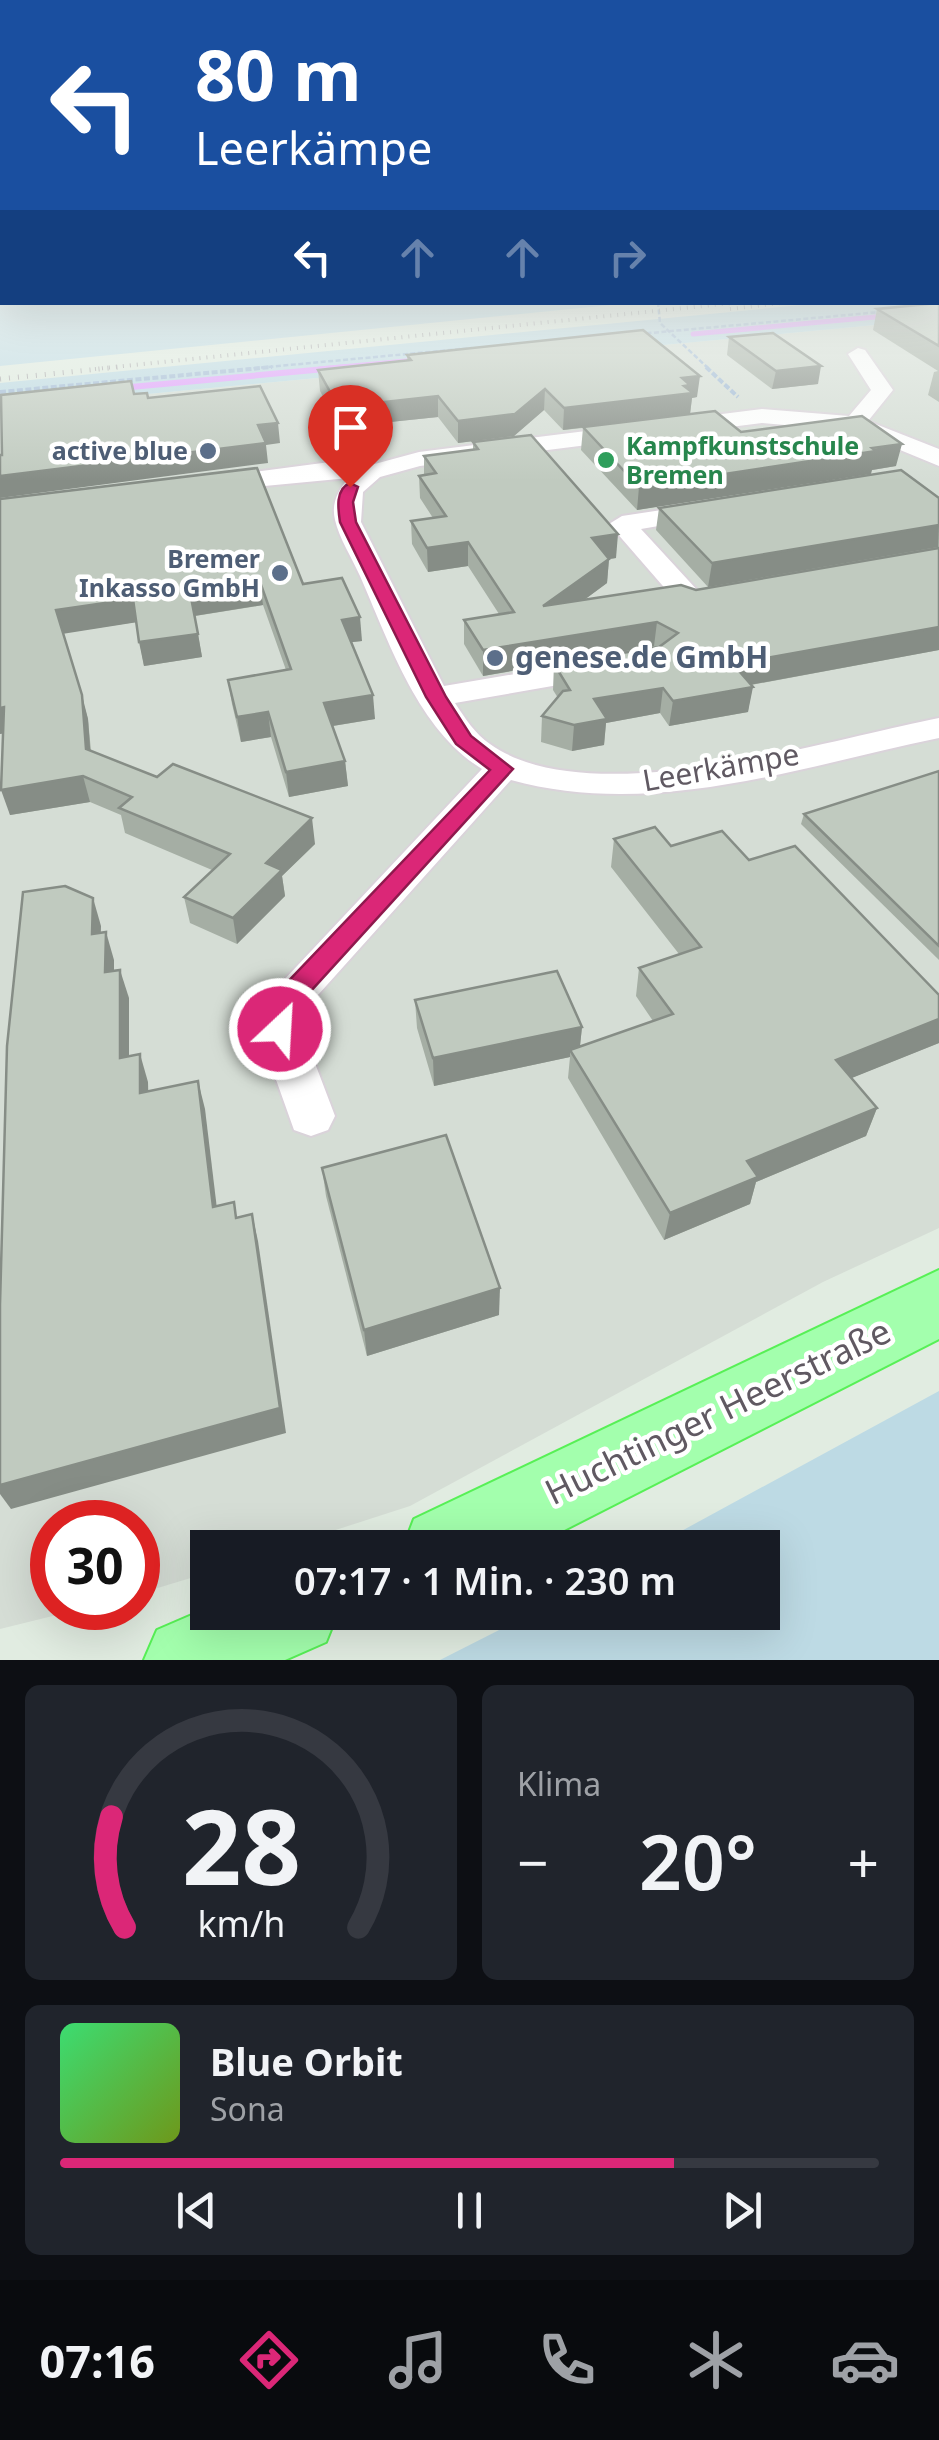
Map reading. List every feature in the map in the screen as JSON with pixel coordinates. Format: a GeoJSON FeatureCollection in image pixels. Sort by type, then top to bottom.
{"type":"FeatureCollection","features":[{"type":"Feature","properties":{"kind":"main road","name":"Huchtinger Heerstraße"},"geometry":{"type":"LineString","coordinates":[[479,1530],[939,1303]]}},
{"type":"Feature","properties":{"kind":"main road"},"geometry":{"type":"LineString","coordinates":[[187,1660],[255,1630]]}},
{"type":"Feature","properties":{"kind":"street"},"geometry":{"type":"LineString","coordinates":[[854,424],[882,390],[858,354]]}},
{"type":"Feature","properties":{"kind":"street"},"geometry":{"type":"LineString","coordinates":[[180,488],[330,469],[371,472],[420,458],[762,416],[819,416],[879,429],[939,460]]}},
{"type":"Feature","properties":{"kind":"street","name":"Leerkämpe"},"geometry":{"type":"LineString","coordinates":[[371,472],[350,487],[345,502],[348,522],[436,697],[464,740],[502,769],[570,781],[637,785],[939,728]]}},
{"type":"Feature","properties":{"kind":"street"},"geometry":{"type":"LineString","coordinates":[[734,507],[622,524],[692,602],[749,592]]}},
{"type":"Feature","properties":{"kind":"street"},"geometry":{"type":"LineString","coordinates":[[436,697],[637,662]]}},
{"type":"Feature","properties":{"kind":"street"},"geometry":{"type":"LineString","coordinates":[[310,1116],[280,1029],[289,998],[502,769]]}},
{"type":"Feature","properties":{"kind":"path"},"geometry":{"type":"LineString","coordinates":[[662,326],[762,416]]}},
{"type":"Feature","properties":{"kind":"path"},"geometry":{"type":"LineString","coordinates":[[632,334],[726,326]]}},
{"type":"Feature","properties":{"kind":"path"},"geometry":{"type":"LineString","coordinates":[[0,392],[479,348]]}},
{"type":"Feature","properties":{"kind":"shaded area"},"geometry":{"type":"Polygon","coordinates":[[[0,326],[396,326],[0,366],[0,326]]]}},
{"type":"Feature","properties":{"kind":"shaded area"},"geometry":{"type":"Polygon","coordinates":[[[581,326],[860,326],[0,408],[0,383],[581,326]]]}},
{"type":"Feature","properties":{"kind":"shaded area"},"geometry":{"type":"Polygon","coordinates":[[[860,326],[939,326],[939,1228],[823,1282],[410,1506],[336,1530],[190,1530],[190,1578],[160,1587],[160,1500],[30,1500],[30,1622],[0,1629],[0,408],[860,326]]]}},
{"type":"Feature","properties":{"kind":"shaded area"},"geometry":{"type":"Polygon","coordinates":[[[939,1391],[939,1660],[440,1660],[499,1630],[780,1630],[780,1530],[683,1530],[939,1391]]]}},
{"type":"Feature","properties":{"kind":"building"},"geometry":{"type":"Polygon","coordinates":[[[906,326],[939,326],[939,346],[906,326]]]}},
{"type":"Feature","properties":{"kind":"building"},"geometry":{"type":"Polygon","coordinates":[[[643,330],[700,376],[682,378],[690,385],[684,386],[693,393],[564,408],[545,389],[515,414],[458,421],[438,396],[384,402],[389,410],[343,415],[318,370],[411,360],[407,355],[643,330]]]}},
{"type":"Feature","properties":{"kind":"building"},"geometry":{"type":"Polygon","coordinates":[[[773,333],[821,366],[776,371],[729,337],[773,333]]]}},
{"type":"Feature","properties":{"kind":"building"},"geometry":{"type":"Polygon","coordinates":[[[131,381],[134,394],[147,393],[148,398],[260,386],[278,423],[258,425],[266,443],[0,476],[1,395],[131,381]]]}},
{"type":"Feature","properties":{"kind":"building"},"geometry":{"type":"Polygon","coordinates":[[[715,411],[741,432],[862,416],[902,444],[639,487],[583,427],[715,411]]]}},
{"type":"Feature","properties":{"kind":"building"},"geometry":{"type":"Polygon","coordinates":[[[531,435],[618,534],[592,538],[609,559],[543,606],[681,585],[696,590],[939,548],[939,627],[733,664],[753,687],[673,701],[663,688],[594,699],[607,719],[574,725],[542,716],[563,691],[570,690],[554,664],[659,647],[678,633],[657,622],[483,650],[464,620],[514,612],[468,542],[427,548],[411,521],[446,516],[419,476],[436,473],[424,456],[478,449],[473,442],[531,435]]]}},
{"type":"Feature","properties":{"kind":"building"},"geometry":{"type":"Polygon","coordinates":[[[257,468],[303,584],[342,578],[360,617],[342,620],[373,695],[324,703],[345,761],[286,772],[268,712],[237,717],[228,680],[291,669],[260,582],[190,592],[198,634],[139,642],[133,599],[56,610],[82,695],[86,749],[157,777],[173,764],[312,818],[266,863],[282,870],[233,918],[184,897],[230,854],[119,808],[132,797],[83,776],[1,790],[4,707],[0,708],[0,499],[257,468]]]}},
{"type":"Feature","properties":{"kind":"building"},"geometry":{"type":"Polygon","coordinates":[[[901,470],[939,498],[939,525],[712,563],[659,508],[901,470]]]}},
{"type":"Feature","properties":{"kind":"building"},"geometry":{"type":"Polygon","coordinates":[[[939,771],[939,946],[804,814],[939,771]]]}},
{"type":"Feature","properties":{"kind":"building"},"geometry":{"type":"Polygon","coordinates":[[[655,827],[671,846],[722,831],[749,860],[795,846],[939,995],[939,1019],[836,1060],[877,1108],[747,1161],[758,1177],[670,1213],[570,1050],[673,1014],[639,968],[701,947],[614,839],[655,827]]]}},
{"type":"Feature","properties":{"kind":"building"},"geometry":{"type":"Polygon","coordinates":[[[65,886],[93,898],[92,934],[106,932],[105,972],[120,970],[120,1058],[140,1054],[140,1093],[198,1081],[213,1207],[234,1202],[236,1218],[252,1214],[280,1408],[0,1485],[7,1046],[23,892],[65,886]]]}},
{"type":"Feature","properties":{"kind":"building"},"geometry":{"type":"Polygon","coordinates":[[[557,971],[582,1027],[433,1058],[415,1000],[557,971]]]}},
{"type":"Feature","properties":{"kind":"building"},"geometry":{"type":"Polygon","coordinates":[[[446,1135],[500,1288],[364,1330],[322,1168],[446,1135]]]}},
{"type":"Feature","properties":{"kind":"waterway"},"geometry":{"type":"LineString","coordinates":[[693,334],[774,326]]}},
{"type":"Feature","properties":{"kind":"waterway"},"geometry":{"type":"LineString","coordinates":[[320,369],[417,360]]}},
{"type":"Feature","properties":{"kind":"waterway"},"geometry":{"type":"LineString","coordinates":[[120,388],[347,367]]}},
{"type":"Feature","properties":{"kind":"railway"},"geometry":{"type":"LineString","coordinates":[[95,369],[506,326]]}},
{"type":"Feature","properties":{"kind":"railway"},"geometry":{"type":"LineString","coordinates":[[0,379],[119,367]]}},
{"type":"Feature","properties":{"kind":"place","name":"active blue"},"geometry":{"type":"Point","coordinates":[208,451]}},
{"type":"Feature","properties":{"kind":"place","name":"Kampfkunstschule Bremen"},"geometry":{"type":"Point","coordinates":[606,460]}},
{"type":"Feature","properties":{"kind":"place","name":"Bremer Inkasso GmbH"},"geometry":{"type":"Point","coordinates":[280,573]}},
{"type":"Feature","properties":{"kind":"place","name":"genese.de GmbH"},"geometry":{"type":"Point","coordinates":[495,658]}},
{"type":"Feature","properties":{"kind":"route"},"geometry":{"type":"LineString","coordinates":[[280,1029],[289,998],[502,769],[464,740],[436,697],[348,522],[345,502],[350,487]]}}]}
